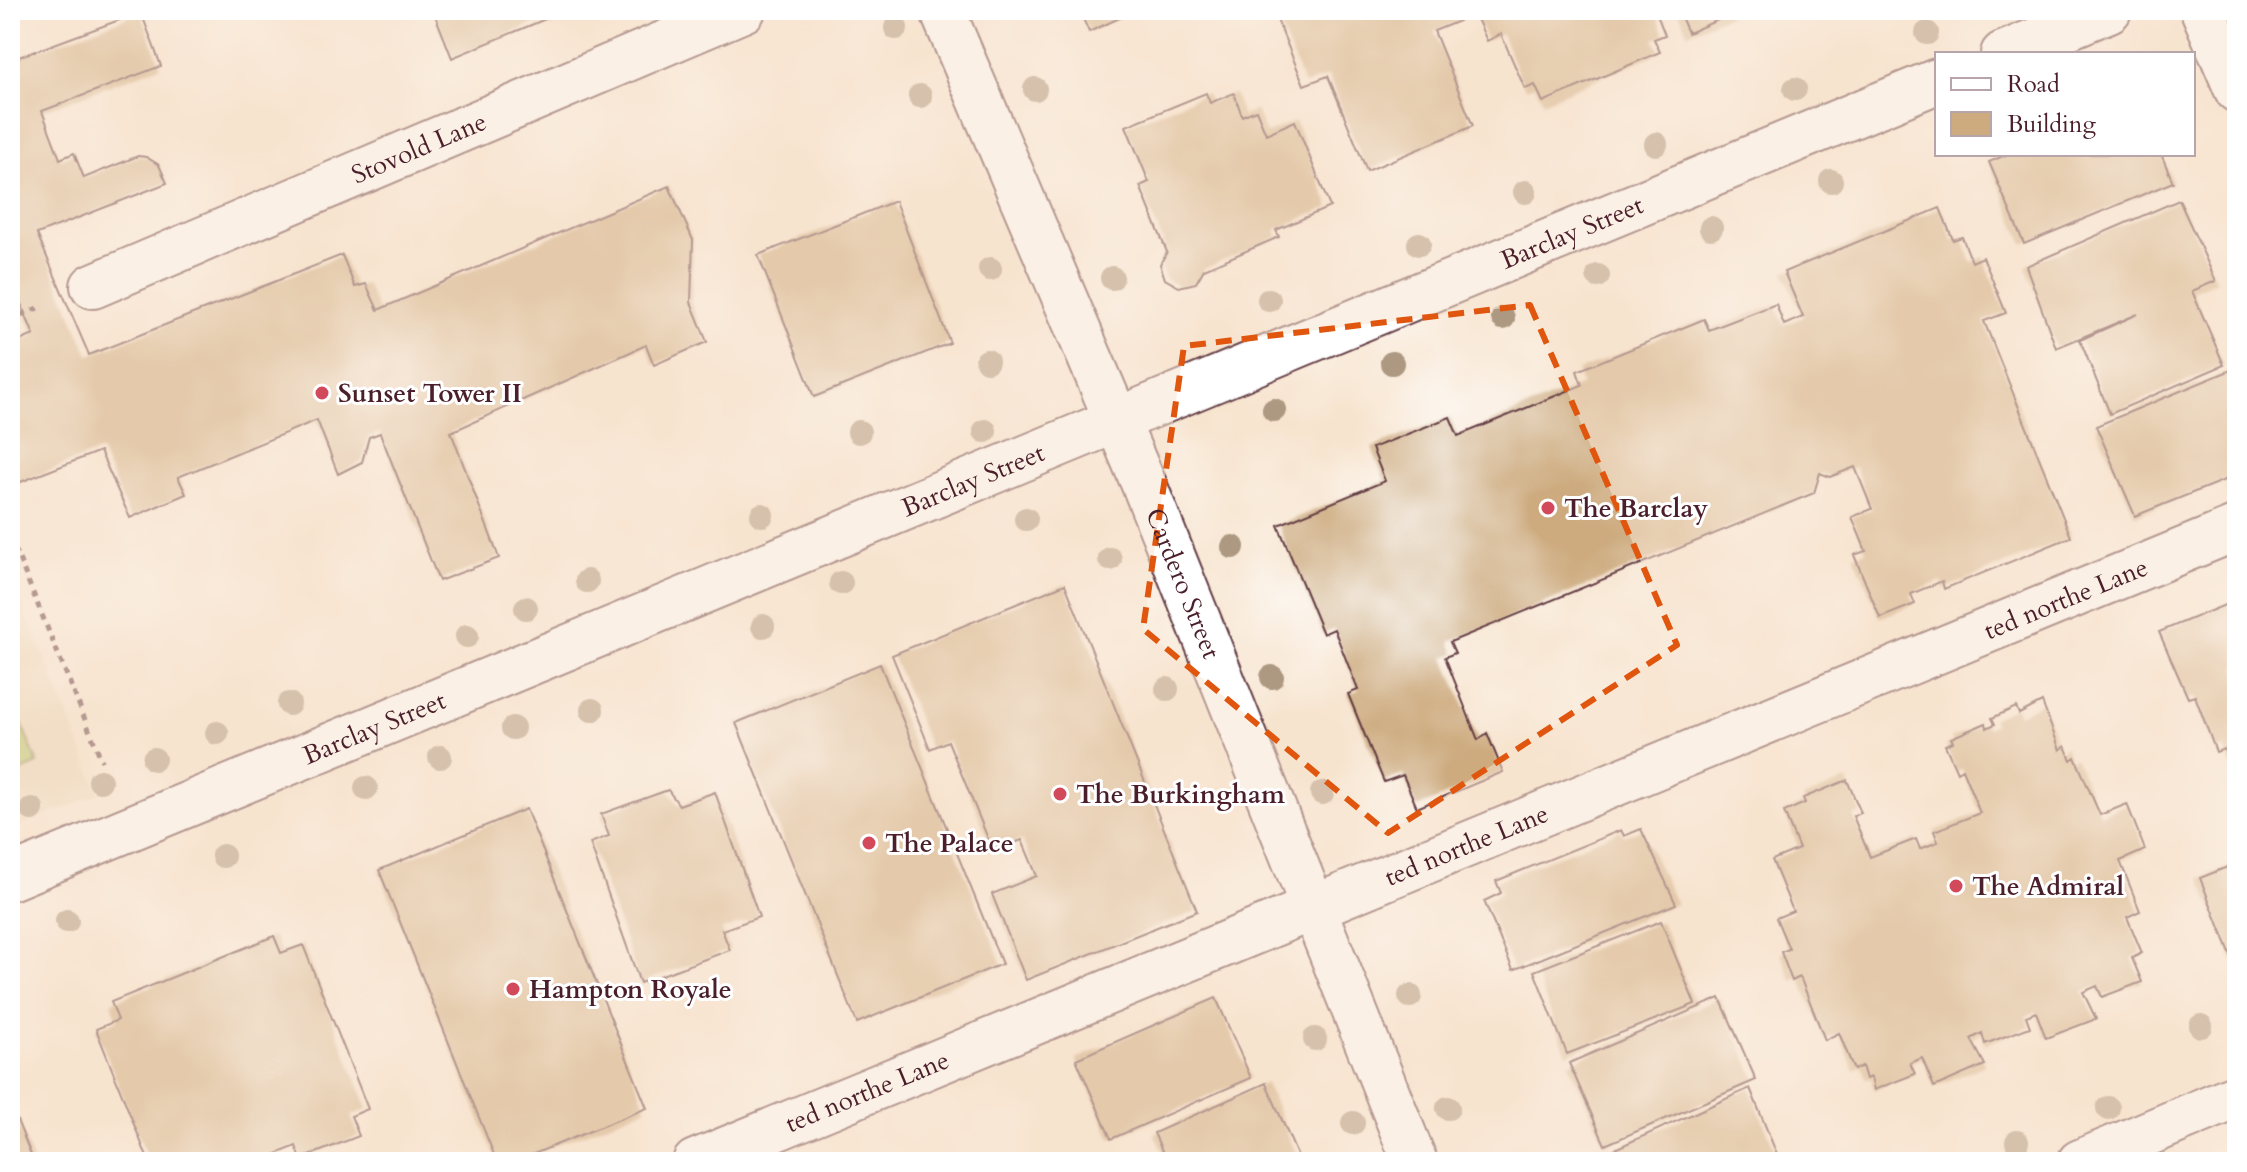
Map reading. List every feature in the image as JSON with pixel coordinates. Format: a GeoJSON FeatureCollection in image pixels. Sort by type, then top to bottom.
{"type":"FeatureCollection","features":[{"type":"Feature","properties":{"kind":"street","name":"Stovold Lane"},"geometry":{"type":"LineString","coordinates":[[93,286],[743,10]]}},
{"type":"Feature","properties":{"kind":"street","name":"Cardero Street"},"geometry":{"type":"LineString","coordinates":[[942,10],[1117,420],[1415,1162]]}},
{"type":"Feature","properties":{"kind":"street"},"geometry":{"type":"LineString","coordinates":[[2008,52],[2109,10]]}},
{"type":"Feature","properties":{"kind":"street"},"geometry":{"type":"LineString","coordinates":[[2203,10],[2237,90]]}},
{"type":"Feature","properties":{"kind":"street","name":"Barclay Street"},"geometry":{"type":"LineString","coordinates":[[10,878],[1935,82]]}},
{"type":"Feature","properties":{"kind":"street","name":"ted northe Lane"},"geometry":{"type":"LineString","coordinates":[[695,1162],[2237,528]]}},
{"type":"Feature","properties":{"kind":"street"},"geometry":{"type":"LineString","coordinates":[[2080,1162],[2237,1096]]}},
{"type":"Feature","properties":{"kind":"path"},"geometry":{"type":"LineString","coordinates":[[10,537],[102,761]]}},
{"type":"Feature","properties":{"kind":"highlighted area"},"geometry":{"type":"Polygon","coordinates":[[[1530,305],[1677,645],[1388,833],[1143,629],[1184,346],[1530,305]]]}},
{"type":"Feature","properties":{"kind":"shaded area"},"geometry":{"type":"Polygon","coordinates":[[[10,573],[100,794],[10,830],[10,573]]]}},
{"type":"Feature","properties":{"kind":"green space"},"geometry":{"type":"Polygon","coordinates":[[[10,696],[38,764],[10,776],[10,696]]]}},
{"type":"Feature","properties":{"kind":"building"},"geometry":{"type":"Polygon","coordinates":[[[433,10],[567,10],[452,58],[433,10]]]}},
{"type":"Feature","properties":{"kind":"building"},"geometry":{"type":"Polygon","coordinates":[[[1079,10],[1137,10],[1089,32],[1079,10]]]}},
{"type":"Feature","properties":{"kind":"building"},"geometry":{"type":"Polygon","coordinates":[[[1273,10],[1455,10],[1459,21],[1434,31],[1473,126],[1367,171],[1328,76],[1304,85],[1273,10]]]}},
{"type":"Feature","properties":{"kind":"building"},"geometry":{"type":"Polygon","coordinates":[[[1473,10],[1655,10],[1665,35],[1654,39],[1660,52],[1543,102],[1535,85],[1525,89],[1501,34],[1487,41],[1473,10]]]}},
{"type":"Feature","properties":{"kind":"building"},"geometry":{"type":"Polygon","coordinates":[[[1678,10],[1741,10],[1688,33],[1678,10]]]}},
{"type":"Feature","properties":{"kind":"building","name":"Sunset Tower II"},"geometry":{"type":"Polygon","coordinates":[[[141,12],[161,66],[42,111],[60,159],[74,153],[84,178],[138,156],[159,165],[167,183],[37,234],[89,355],[342,255],[355,287],[366,284],[378,310],[669,186],[693,240],[691,302],[707,342],[654,365],[646,345],[451,432],[499,558],[439,581],[380,433],[369,437],[362,462],[338,474],[317,420],[178,477],[186,494],[130,518],[100,451],[13,485],[10,478],[10,345],[34,335],[10,278],[10,33],[19,57],[141,12]]]}},
{"type":"Feature","properties":{"kind":"building"},"geometry":{"type":"Polygon","coordinates":[[[1206,93],[1210,103],[1234,93],[1242,116],[1256,110],[1266,134],[1295,121],[1330,207],[1276,230],[1279,237],[1204,269],[1196,283],[1179,287],[1165,279],[1160,264],[1167,252],[1140,186],[1149,182],[1126,126],[1206,93]]]}},
{"type":"Feature","properties":{"kind":"building"},"geometry":{"type":"Polygon","coordinates":[[[2003,156],[2162,156],[2173,182],[2024,244],[1989,162],[2003,156]]]}},
{"type":"Feature","properties":{"kind":"building"},"geometry":{"type":"Polygon","coordinates":[[[2179,200],[2216,281],[2192,291],[2224,365],[2110,414],[2080,340],[2138,314],[2056,348],[2026,266],[2179,200]]]}},
{"type":"Feature","properties":{"kind":"building"},"geometry":{"type":"Polygon","coordinates":[[[895,201],[950,343],[814,397],[758,255],[895,201]]]}},
{"type":"Feature","properties":{"kind":"building","name":"The Barclay"},"geometry":{"type":"Polygon","coordinates":[[[1940,208],[1953,240],[1962,237],[1972,262],[1983,257],[2006,313],[1984,321],[2071,537],[1944,589],[1942,581],[1911,594],[1915,604],[1880,618],[1854,555],[1866,551],[1852,517],[1872,509],[1855,467],[1830,477],[1820,473],[1814,493],[1450,642],[1455,653],[1445,657],[1478,740],[1487,733],[1503,772],[1417,808],[1403,775],[1384,782],[1348,694],[1358,690],[1334,629],[1323,634],[1278,525],[1385,481],[1372,448],[1450,417],[1458,436],[1582,385],[1577,371],[1704,319],[1709,330],[1776,304],[1784,325],[1803,317],[1784,272],[1940,208]]]}},
{"type":"Feature","properties":{"kind":"building"},"geometry":{"type":"Polygon","coordinates":[[[2231,370],[2237,384],[2237,475],[2135,516],[2096,426],[2231,370]]]}},
{"type":"Feature","properties":{"kind":"building","name":"The Burkingham"},"geometry":{"type":"Polygon","coordinates":[[[1065,584],[1197,911],[1026,980],[992,894],[1037,876],[1022,840],[993,851],[948,741],[930,749],[892,655],[1065,584]]]}},
{"type":"Feature","properties":{"kind":"building"},"geometry":{"type":"Polygon","coordinates":[[[2237,600],[2237,781],[2224,749],[2216,752],[2195,696],[2188,698],[2159,632],[2237,600]]]}},
{"type":"Feature","properties":{"kind":"building","name":"The Palace"},"geometry":{"type":"Polygon","coordinates":[[[880,664],[1002,964],[857,1023],[736,723],[880,664]]]}},
{"type":"Feature","properties":{"kind":"building","name":"The Admiral"},"geometry":{"type":"Polygon","coordinates":[[[2042,702],[2060,750],[2065,746],[2071,760],[2075,757],[2100,815],[2127,804],[2145,850],[2120,861],[2140,911],[2127,917],[2142,953],[2132,958],[2142,982],[2102,997],[2097,986],[2083,992],[2096,1019],[2046,1038],[2036,1012],[2026,1016],[2030,1027],[1985,1044],[1982,1033],[1971,1039],[1985,1065],[1934,1087],[1922,1058],[1910,1063],[1915,1074],[1874,1090],[1871,1077],[1866,1079],[1862,1066],[1854,1070],[1839,1033],[1825,1040],[1800,977],[1792,981],[1781,952],[1789,949],[1776,918],[1793,911],[1772,860],[1799,849],[1784,812],[1805,803],[1803,798],[1847,780],[1861,813],[1853,816],[1870,857],[1916,839],[1920,849],[1938,842],[1934,831],[1980,813],[1962,769],[1957,772],[1945,745],[1953,742],[1951,738],[1986,723],[1987,728],[1995,724],[1992,718],[2016,707],[2019,714],[2042,702]]]}},
{"type":"Feature","properties":{"kind":"building"},"geometry":{"type":"Polygon","coordinates":[[[668,790],[679,805],[715,792],[759,917],[722,930],[730,950],[640,983],[590,843],[609,836],[601,814],[668,790]]]}},
{"type":"Feature","properties":{"kind":"building","name":"Hampton Royale"},"geometry":{"type":"Polygon","coordinates":[[[526,809],[647,1108],[514,1162],[497,1162],[379,870],[526,809]]]}},
{"type":"Feature","properties":{"kind":"building"},"geometry":{"type":"Polygon","coordinates":[[[1641,829],[1676,904],[1513,970],[1484,901],[1501,893],[1496,881],[1621,830],[1624,836],[1641,829]]]}},
{"type":"Feature","properties":{"kind":"building"},"geometry":{"type":"Polygon","coordinates":[[[2237,863],[2237,970],[2200,878],[2237,863]]]}},
{"type":"Feature","properties":{"kind":"building"},"geometry":{"type":"Polygon","coordinates":[[[1661,921],[1695,1004],[1567,1054],[1534,971],[1661,921]]]}},
{"type":"Feature","properties":{"kind":"building"},"geometry":{"type":"Polygon","coordinates":[[[274,936],[281,953],[303,945],[368,1109],[351,1116],[359,1136],[301,1159],[296,1146],[257,1162],[149,1162],[96,1029],[118,1020],[111,1002],[274,936]]]}},
{"type":"Feature","properties":{"kind":"building"},"geometry":{"type":"Polygon","coordinates":[[[1216,998],[1251,1078],[1111,1139],[1076,1059],[1216,998]]]}},
{"type":"Feature","properties":{"kind":"building"},"geometry":{"type":"Polygon","coordinates":[[[1720,998],[1756,1080],[1605,1145],[1569,1063],[1720,998]]]}},
{"type":"Feature","properties":{"kind":"building"},"geometry":{"type":"Polygon","coordinates":[[[1266,1083],[1300,1162],[1167,1162],[1154,1133],[1266,1083]]]}},
{"type":"Feature","properties":{"kind":"building"},"geometry":{"type":"Polygon","coordinates":[[[1750,1088],[1780,1162],[1612,1162],[1608,1152],[1750,1088]]]}},
{"type":"Feature","properties":{"kind":"building"},"geometry":{"type":"Polygon","coordinates":[[[10,1103],[34,1162],[10,1162],[10,1103]]]}},
{"type":"Feature","properties":{"kind":"place","name":"Sunset Tower II"},"geometry":{"type":"Point","coordinates":[322,393]}},
{"type":"Feature","properties":{"kind":"place","name":"The Barclay"},"geometry":{"type":"Point","coordinates":[1548,508]}},
{"type":"Feature","properties":{"kind":"place","name":"The Burkingham"},"geometry":{"type":"Point","coordinates":[1060,794]}},
{"type":"Feature","properties":{"kind":"place","name":"The Palace"},"geometry":{"type":"Point","coordinates":[869,843]}},
{"type":"Feature","properties":{"kind":"place","name":"The Admiral"},"geometry":{"type":"Point","coordinates":[1956,886]}},
{"type":"Feature","properties":{"kind":"place","name":"Hampton Royale"},"geometry":{"type":"Point","coordinates":[513,989]}}]}
